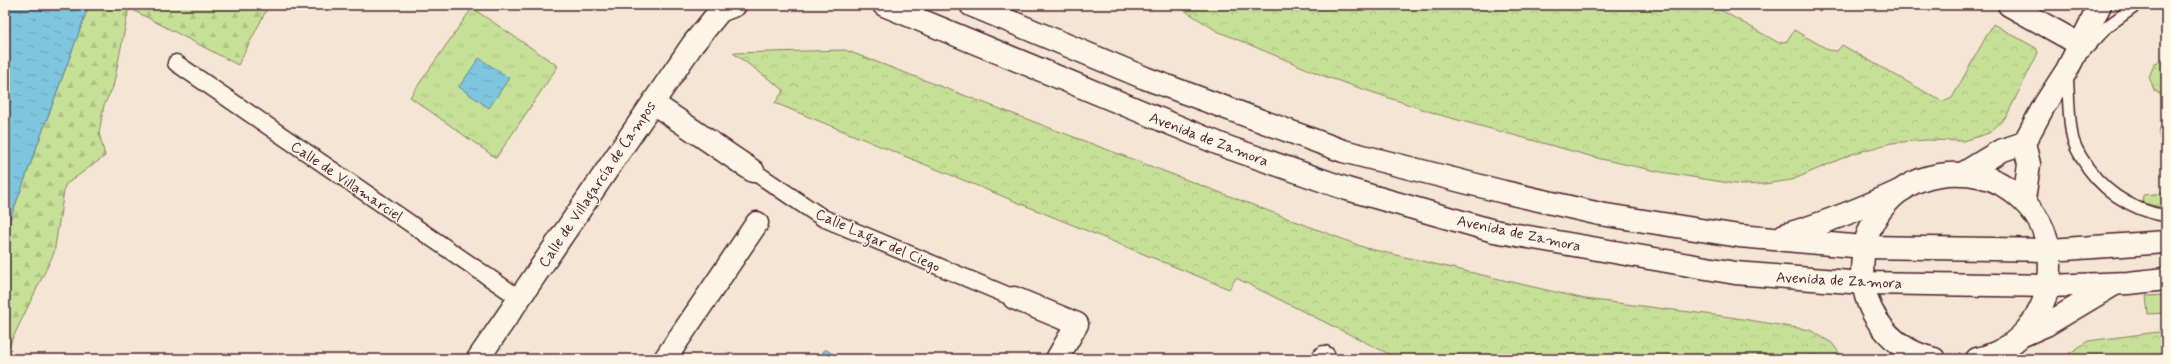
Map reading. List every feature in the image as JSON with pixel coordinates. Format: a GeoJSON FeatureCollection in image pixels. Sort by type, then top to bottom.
{"type":"FeatureCollection","features":[{"type":"Feature","properties":{"kind":"main road","name":"Avenida de Zamora"},"geometry":{"type":"LineString","coordinates":[[884,5],[1227,148],[1347,189],[1494,231],[1735,273],[1863,284],[2049,286],[2114,284],[2166,279]]}},
{"type":"Feature","properties":{"kind":"main road"},"geometry":{"type":"LineString","coordinates":[[971,5],[1145,78],[1343,151],[1504,192],[1600,214],[1739,236],[1864,246],[2050,250],[2166,242]]}},
{"type":"Feature","properties":{"kind":"main road"},"geometry":{"type":"LineString","coordinates":[[2009,5],[2079,44]]}},
{"type":"Feature","properties":{"kind":"main road"},"geometry":{"type":"LineString","coordinates":[[2024,200],[2029,164],[2024,143],[2045,104],[2067,70],[2099,6]]}},
{"type":"Feature","properties":{"kind":"main road","name":"Calle de Villagarcía de Campos"},"geometry":{"type":"LineString","coordinates":[[478,359],[693,44],[725,7]]}},
{"type":"Feature","properties":{"kind":"main road","name":"Calle Lagar del Ciego"},"geometry":{"type":"LineString","coordinates":[[652,103],[753,171]]}},
{"type":"Feature","properties":{"kind":"main road"},"geometry":{"type":"LineString","coordinates":[[1964,173],[2000,151],[2024,143]]}},
{"type":"Feature","properties":{"kind":"main road"},"geometry":{"type":"LineString","coordinates":[[1769,239],[1823,224],[1864,208],[1918,181],[1937,175],[1964,173],[1996,181],[2024,200],[2038,218],[2050,250],[2051,268],[2049,286],[2044,306],[2023,335],[2007,348],[1989,356],[1977,359]]}},
{"type":"Feature","properties":{"kind":"main road"},"geometry":{"type":"LineString","coordinates":[[1904,189],[1880,211],[1870,229],[1864,246],[1861,266],[1863,284],[1870,306],[1892,349],[1905,347],[1934,359]]}},
{"type":"Feature","properties":{"kind":"main road"},"geometry":{"type":"LineString","coordinates":[[665,359],[757,223]]}},
{"type":"Feature","properties":{"kind":"main road"},"geometry":{"type":"LineString","coordinates":[[2023,335],[2046,325],[2114,284]]}},
{"type":"Feature","properties":{"kind":"main road","name":"Calle Lagar del Ciego"},"geometry":{"type":"LineString","coordinates":[[1014,298],[1077,324],[1057,359]]}},
{"type":"Feature","properties":{"kind":"street","name":"Calle de Villamarciel"},"geometry":{"type":"LineString","coordinates":[[176,63],[519,298]]}},
{"type":"Feature","properties":{"kind":"street","name":"Calle Lagar del Ciego"},"geometry":{"type":"LineString","coordinates":[[753,171],[823,218],[1014,298]]}},
{"type":"Feature","properties":{"kind":"lane"},"geometry":{"type":"LineString","coordinates":[[2137,5],[2109,25],[2067,70],[2073,141],[2087,167],[2111,193],[2128,204],[2146,212],[2166,216]]}},
{"type":"Feature","properties":{"kind":"green space"},"geometry":{"type":"Polygon","coordinates":[[[89,5],[269,5],[238,65],[129,8],[113,87],[104,105],[99,133],[105,156],[65,185],[54,253],[5,354],[5,233],[89,5]]]}},
{"type":"Feature","properties":{"kind":"green space"},"geometry":{"type":"Polygon","coordinates":[[[1176,5],[1712,5],[1779,43],[1787,41],[1794,30],[1829,50],[1837,51],[1842,45],[1943,102],[1952,98],[1993,24],[2036,48],[2038,53],[2006,117],[1989,133],[1964,141],[1926,140],[1891,143],[1852,154],[1792,180],[1764,184],[1741,185],[1661,172],[1601,159],[1440,115],[1324,76],[1217,31],[1176,5]]]}},
{"type":"Feature","properties":{"kind":"green space"},"geometry":{"type":"Polygon","coordinates":[[[472,8],[558,66],[496,158],[410,97],[472,8]]]}},
{"type":"Feature","properties":{"kind":"green space"},"geometry":{"type":"Polygon","coordinates":[[[845,50],[1366,248],[1585,299],[1730,317],[1810,330],[1832,343],[1844,359],[1399,359],[1236,278],[1229,289],[775,103],[784,90],[733,53],[845,50]]]}},
{"type":"Feature","properties":{"kind":"green space"},"geometry":{"type":"Polygon","coordinates":[[[2166,58],[2166,97],[2154,90],[2149,77],[2154,65],[2166,58]]]}},
{"type":"Feature","properties":{"kind":"green space"},"geometry":{"type":"Polygon","coordinates":[[[2166,120],[2166,149],[2161,142],[2159,131],[2166,120]]]}},
{"type":"Feature","properties":{"kind":"green space"},"geometry":{"type":"Polygon","coordinates":[[[2166,193],[2166,208],[2142,203],[2143,195],[2166,193]]]}},
{"type":"Feature","properties":{"kind":"green space"},"geometry":{"type":"Polygon","coordinates":[[[2166,295],[2166,313],[2148,314],[2146,296],[2166,295]]]}},
{"type":"Feature","properties":{"kind":"green space"},"geometry":{"type":"Polygon","coordinates":[[[2166,331],[2166,359],[2061,359],[2088,341],[2166,331]]]}},
{"type":"Feature","properties":{"kind":"water"},"geometry":{"type":"Polygon","coordinates":[[[5,5],[89,5],[5,233],[5,5]]]}},
{"type":"Feature","properties":{"kind":"water"},"geometry":{"type":"Polygon","coordinates":[[[479,58],[509,78],[489,108],[459,87],[479,58]]]}},
{"type":"Feature","properties":{"kind":"water"},"geometry":{"type":"Polygon","coordinates":[[[825,349],[841,359],[819,359],[825,349]]]}}]}
